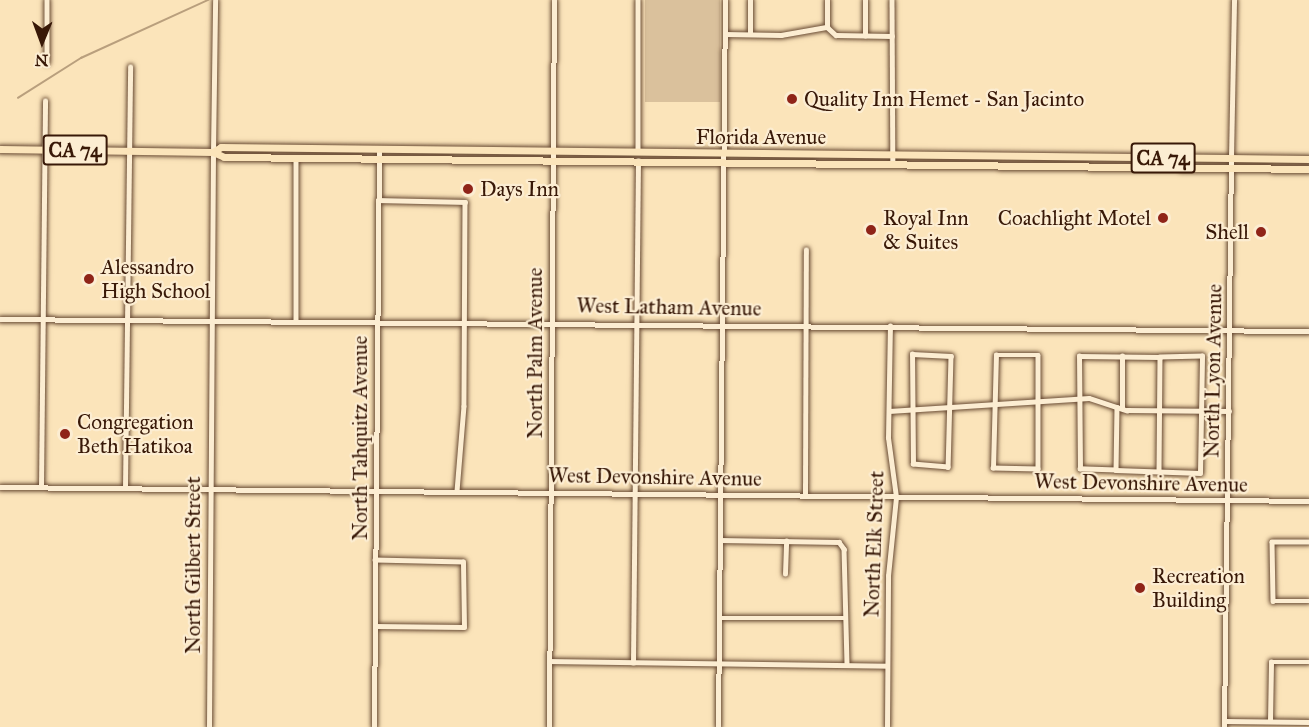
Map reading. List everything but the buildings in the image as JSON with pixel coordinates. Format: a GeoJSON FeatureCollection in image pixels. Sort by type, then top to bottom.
{"type":"FeatureCollection","features":[{"type":"Feature","properties":{"kind":"main road"},"geometry":{"type":"LineString","coordinates":[[296,158],[298,153],[340,148]]}},
{"type":"Feature","properties":{"kind":"main road","name":"Florida Avenue"},"geometry":{"type":"LineString","coordinates":[[0,149],[213,152],[379,148],[1309,159]]}},
{"type":"Feature","properties":{"kind":"main road","name":"Florida Avenue"},"geometry":{"type":"LineString","coordinates":[[213,152],[224,157],[1309,169]]}},
{"type":"Feature","properties":{"kind":"main road"},"geometry":{"type":"LineString","coordinates":[[1006,165],[1012,160],[1095,157]]}},
{"type":"Feature","properties":{"kind":"street"},"geometry":{"type":"LineString","coordinates":[[47,0],[47,62]]}},
{"type":"Feature","properties":{"kind":"street"},"geometry":{"type":"LineString","coordinates":[[213,152],[215,0]]}},
{"type":"Feature","properties":{"kind":"street","name":"North Palm Avenue"},"geometry":{"type":"LineString","coordinates":[[549,727],[555,0]]}},
{"type":"Feature","properties":{"kind":"street"},"geometry":{"type":"LineString","coordinates":[[638,0],[638,152]]}},
{"type":"Feature","properties":{"kind":"street"},"geometry":{"type":"LineString","coordinates":[[718,727],[725,0]]}},
{"type":"Feature","properties":{"kind":"street"},"geometry":{"type":"LineString","coordinates":[[750,0],[750,34]]}},
{"type":"Feature","properties":{"kind":"street"},"geometry":{"type":"LineString","coordinates":[[827,0],[827,27],[836,36],[892,36]]}},
{"type":"Feature","properties":{"kind":"street"},"geometry":{"type":"LineString","coordinates":[[865,0],[865,36]]}},
{"type":"Feature","properties":{"kind":"street"},"geometry":{"type":"LineString","coordinates":[[892,0],[893,164]]}},
{"type":"Feature","properties":{"kind":"street"},"geometry":{"type":"LineString","coordinates":[[1231,158],[1234,0]]}},
{"type":"Feature","properties":{"kind":"street"},"geometry":{"type":"LineString","coordinates":[[725,34],[827,27]]}},
{"type":"Feature","properties":{"kind":"street"},"geometry":{"type":"LineString","coordinates":[[125,488],[130,67]]}},
{"type":"Feature","properties":{"kind":"street"},"geometry":{"type":"LineString","coordinates":[[41,487],[45,101]]}},
{"type":"Feature","properties":{"kind":"street","name":"North Tahquitz Avenue"},"geometry":{"type":"LineString","coordinates":[[374,727],[379,148]]}},
{"type":"Feature","properties":{"kind":"street","name":"North Gilbert Street"},"geometry":{"type":"LineString","coordinates":[[209,727],[213,152]]}},
{"type":"Feature","properties":{"kind":"street"},"geometry":{"type":"LineString","coordinates":[[296,158],[296,322]]}},
{"type":"Feature","properties":{"kind":"street","name":"North Lyon Avenue"},"geometry":{"type":"LineString","coordinates":[[1225,724],[1231,158]]}},
{"type":"Feature","properties":{"kind":"street"},"geometry":{"type":"LineString","coordinates":[[633,663],[634,323],[638,161]]}},
{"type":"Feature","properties":{"kind":"street"},"geometry":{"type":"LineString","coordinates":[[378,200],[465,202],[465,321],[457,492]]}},
{"type":"Feature","properties":{"kind":"street"},"geometry":{"type":"LineString","coordinates":[[805,496],[806,250]]}},
{"type":"Feature","properties":{"kind":"street","name":"West Latham Avenue"},"geometry":{"type":"LineString","coordinates":[[0,319],[377,323],[465,321],[1309,332]]}},
{"type":"Feature","properties":{"kind":"street","name":"North Elk Street"},"geometry":{"type":"LineString","coordinates":[[887,727],[888,576],[896,497],[889,411],[890,326]]}},
{"type":"Feature","properties":{"kind":"street"},"geometry":{"type":"LineString","coordinates":[[912,354],[951,356],[948,467],[913,464],[912,411],[912,354]]}},
{"type":"Feature","properties":{"kind":"street"},"geometry":{"type":"LineString","coordinates":[[1038,355],[1038,469],[993,468],[995,404],[996,356],[1038,355]]}},
{"type":"Feature","properties":{"kind":"street"},"geometry":{"type":"LineString","coordinates":[[1079,356],[1160,357],[1202,356],[1200,473],[1080,469],[1079,356]]}},
{"type":"Feature","properties":{"kind":"street"},"geometry":{"type":"LineString","coordinates":[[1116,470],[1122,356]]}},
{"type":"Feature","properties":{"kind":"street"},"geometry":{"type":"LineString","coordinates":[[1158,471],[1160,357]]}},
{"type":"Feature","properties":{"kind":"street"},"geometry":{"type":"LineString","coordinates":[[889,411],[995,404],[1038,404],[1080,399],[1119,407],[1229,411]]}},
{"type":"Feature","properties":{"kind":"street","name":"West Devonshire Avenue"},"geometry":{"type":"LineString","coordinates":[[0,487],[1309,501]]}},
{"type":"Feature","properties":{"kind":"street"},"geometry":{"type":"LineString","coordinates":[[720,540],[839,542],[844,549],[847,665]]}},
{"type":"Feature","properties":{"kind":"street"},"geometry":{"type":"LineString","coordinates":[[785,574],[786,541]]}},
{"type":"Feature","properties":{"kind":"street"},"geometry":{"type":"LineString","coordinates":[[1309,542],[1272,542],[1273,601],[1309,602]]}},
{"type":"Feature","properties":{"kind":"street"},"geometry":{"type":"LineString","coordinates":[[375,561],[463,562],[464,627],[375,626]]}},
{"type":"Feature","properties":{"kind":"street"},"geometry":{"type":"LineString","coordinates":[[719,618],[844,618]]}},
{"type":"Feature","properties":{"kind":"street"},"geometry":{"type":"LineString","coordinates":[[549,661],[887,666]]}},
{"type":"Feature","properties":{"kind":"street"},"geometry":{"type":"LineString","coordinates":[[1270,721],[1272,662],[1309,662]]}},
{"type":"Feature","properties":{"kind":"street"},"geometry":{"type":"LineString","coordinates":[[1225,724],[1270,721],[1309,722]]}},
{"type":"Feature","properties":{"kind":"shaded area"},"geometry":{"type":"Polygon","coordinates":[[[645,0],[720,0],[720,102],[645,102],[645,0]]]}},
{"type":"Feature","properties":{"kind":"waterway"},"geometry":{"type":"LineString","coordinates":[[18,98],[81,58],[208,0]]}},
{"type":"Feature","properties":{"kind":"place","name":"Quality Inn Hemet - San Jacinto"},"geometry":{"type":"Point","coordinates":[792,99]}},
{"type":"Feature","properties":{"kind":"place","name":"Days Inn"},"geometry":{"type":"Point","coordinates":[468,189]}},
{"type":"Feature","properties":{"kind":"place","name":"Coachlight Motel"},"geometry":{"type":"Point","coordinates":[1163,218]}},
{"type":"Feature","properties":{"kind":"place","name":"Royal Inn & Suites"},"geometry":{"type":"Point","coordinates":[871,230]}},
{"type":"Feature","properties":{"kind":"place","name":"Shell"},"geometry":{"type":"Point","coordinates":[1261,232]}},
{"type":"Feature","properties":{"kind":"place","name":"Alessandro High School"},"geometry":{"type":"Point","coordinates":[89,279]}},
{"type":"Feature","properties":{"kind":"place","name":"Congregation Beth Hatikoa"},"geometry":{"type":"Point","coordinates":[65,434]}},
{"type":"Feature","properties":{"kind":"place","name":"Recreation Building"},"geometry":{"type":"Point","coordinates":[1140,588]}}]}
